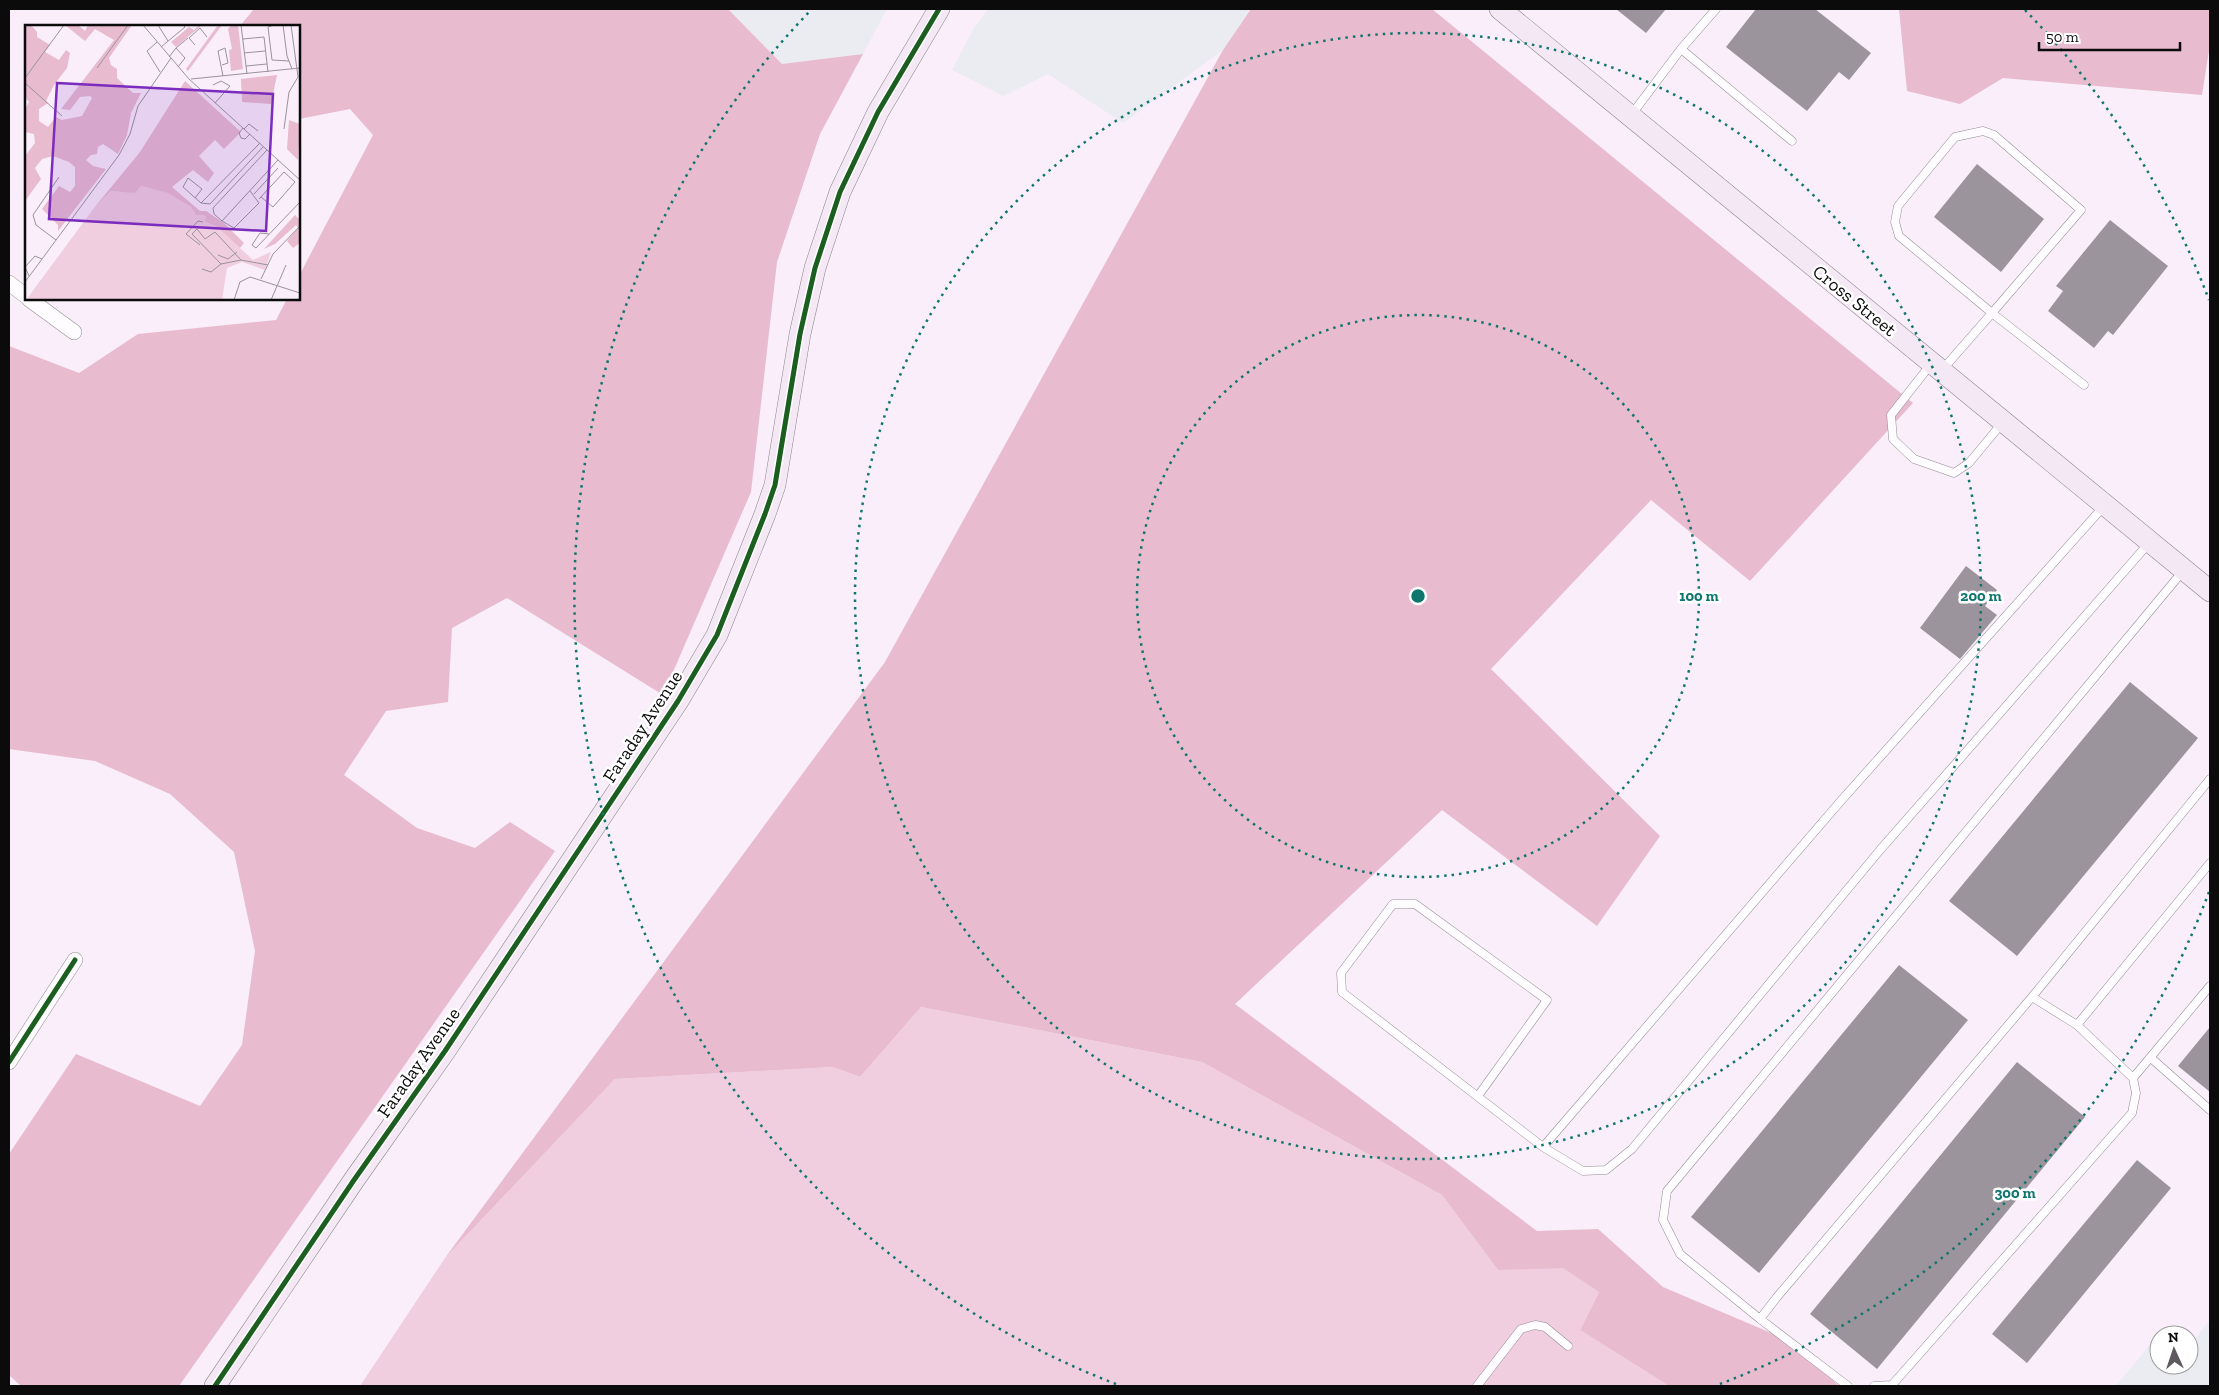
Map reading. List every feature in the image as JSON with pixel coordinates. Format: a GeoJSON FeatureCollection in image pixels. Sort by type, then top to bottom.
{"type":"FeatureCollection","features":[{"type":"Feature","properties":{"kind":"street","name":"Faraday Avenue"},"geometry":{"type":"LineString","coordinates":[[216,1386],[354,1180],[445,1050],[643,754],[678,701],[717,635],[757,538],[775,485],[802,325],[815,268],[840,192],[878,112],[939,9]]}},
{"type":"Feature","properties":{"kind":"street","name":"Cross Street"},"geometry":{"type":"LineString","coordinates":[[1500,9],[2210,591]]}},
{"type":"Feature","properties":{"kind":"street"},"geometry":{"type":"LineString","coordinates":[[9,283],[25,295]]}},
{"type":"Feature","properties":{"kind":"street"},"geometry":{"type":"LineString","coordinates":[[30,300],[74,332]]}},
{"type":"Feature","properties":{"kind":"street"},"geometry":{"type":"LineString","coordinates":[[9,1062],[74,960]]}},
{"type":"Feature","properties":{"kind":"lane"},"geometry":{"type":"LineString","coordinates":[[1630,116],[1681,49],[1716,9]]}},
{"type":"Feature","properties":{"kind":"lane"},"geometry":{"type":"LineString","coordinates":[[1681,49],[1792,141]]}},
{"type":"Feature","properties":{"kind":"lane"},"geometry":{"type":"LineString","coordinates":[[2004,422],[1969,463],[1954,473],[1914,459],[1893,439],[1891,415],[1992,313],[2081,210],[1994,135],[1983,131],[1955,137],[1898,206],[1895,222],[1899,236],[1992,313],[2084,385]]}},
{"type":"Feature","properties":{"kind":"lane"},"geometry":{"type":"LineString","coordinates":[[1543,1146],[1839,803],[2105,505]]}},
{"type":"Feature","properties":{"kind":"lane"},"geometry":{"type":"LineString","coordinates":[[1478,1096],[1547,1000],[1415,904],[1393,904],[1342,973],[1342,992],[1543,1146],[1583,1171],[1606,1170],[1632,1149],[1880,850],[2150,542]]}},
{"type":"Feature","properties":{"kind":"lane"},"geometry":{"type":"LineString","coordinates":[[1848,1386],[1760,1319],[1680,1254],[1663,1220],[1667,1191],[2184,569]]}},
{"type":"Feature","properties":{"kind":"lane"},"geometry":{"type":"LineString","coordinates":[[1760,1319],[2032,997],[2210,779]]}},
{"type":"Feature","properties":{"kind":"lane"},"geometry":{"type":"LineString","coordinates":[[2077,1025],[2210,864]]}},
{"type":"Feature","properties":{"kind":"lane"},"geometry":{"type":"LineString","coordinates":[[2134,1078],[2210,986]]}},
{"type":"Feature","properties":{"kind":"lane"},"geometry":{"type":"LineString","coordinates":[[1874,1386],[1892,1385],[2132,1113],[2136,1093],[2134,1078],[2077,1025],[2032,997]]}},
{"type":"Feature","properties":{"kind":"lane"},"geometry":{"type":"LineString","coordinates":[[2151,1058],[2210,1110]]}},
{"type":"Feature","properties":{"kind":"lane"},"geometry":{"type":"LineString","coordinates":[[1476,1386],[1521,1329],[1535,1325],[1545,1327],[1568,1346]]}},
{"type":"Feature","properties":{"kind":"shaded area"},"geometry":{"type":"Polygon","coordinates":[[[254,9],[728,9],[782,64],[863,54],[820,134],[777,262],[751,492],[663,695],[507,598],[452,628],[448,702],[386,711],[344,775],[417,828],[475,848],[510,822],[555,851],[179,1386],[21,1386],[9,1375],[9,1154],[76,1054],[200,1106],[242,1045],[255,951],[234,852],[170,794],[95,761],[9,749],[9,346],[79,373],[138,334],[276,320],[286,300],[300,300],[300,274],[373,135],[350,109],[300,119],[300,25],[241,25],[254,9]]]}},
{"type":"Feature","properties":{"kind":"shaded area"},"geometry":{"type":"Polygon","coordinates":[[[728,9],[887,9],[863,54],[782,64],[728,9]]]}},
{"type":"Feature","properties":{"kind":"shaded area"},"geometry":{"type":"Polygon","coordinates":[[[988,9],[1251,9],[1223,50],[1123,123],[1048,74],[1003,96],[952,70],[974,28],[988,9]]]}},
{"type":"Feature","properties":{"kind":"shaded area"},"geometry":{"type":"Polygon","coordinates":[[[1251,9],[1432,9],[1913,403],[1750,581],[1651,500],[1491,669],[1660,836],[1597,926],[1442,810],[1235,1004],[1537,1231],[1598,1229],[1663,1287],[1790,1341],[1839,1386],[1669,1386],[1580,1330],[1599,1292],[1563,1268],[1498,1270],[1442,1195],[1202,1062],[921,1007],[860,1077],[833,1067],[615,1079],[445,1258],[885,662],[1223,50],[1251,9]]]}},
{"type":"Feature","properties":{"kind":"shaded area"},"geometry":{"type":"Polygon","coordinates":[[[1899,9],[2210,9],[2210,44],[2202,95],[2003,78],[1960,104],[1907,91],[1899,9]]]}},
{"type":"Feature","properties":{"kind":"shaded area"},"geometry":{"type":"Polygon","coordinates":[[[921,1007],[1202,1062],[1442,1195],[1498,1270],[1563,1267],[1599,1292],[1580,1330],[1669,1386],[360,1386],[445,1258],[615,1079],[833,1067],[860,1077],[921,1007]]]}},
{"type":"Feature","properties":{"kind":"shaded area"},"geometry":{"type":"Polygon","coordinates":[[[2210,1320],[2210,1386],[2116,1386],[2149,1346],[2149,1375],[2199,1375],[2199,1334],[2210,1320]]]}},
{"type":"Feature","properties":{"kind":"building"},"geometry":{"type":"Polygon","coordinates":[[[1616,9],[1666,9],[1646,33],[1616,9]]]}},
{"type":"Feature","properties":{"kind":"building"},"geometry":{"type":"Polygon","coordinates":[[[1756,9],[1815,9],[1871,53],[1849,80],[1839,72],[1807,111],[1726,47],[1756,9]]]}},
{"type":"Feature","properties":{"kind":"building"},"geometry":{"type":"Polygon","coordinates":[[[1977,164],[2044,219],[2001,272],[1934,217],[1977,164]]]}},
{"type":"Feature","properties":{"kind":"building"},"geometry":{"type":"Polygon","coordinates":[[[2110,220],[2168,266],[2113,335],[2108,331],[2094,348],[2048,311],[2063,291],[2056,286],[2110,220]]]}},
{"type":"Feature","properties":{"kind":"building"},"geometry":{"type":"Polygon","coordinates":[[[1966,566],[1997,590],[1985,606],[1997,615],[1960,659],[1920,628],[1966,566]]]}},
{"type":"Feature","properties":{"kind":"building"},"geometry":{"type":"Polygon","coordinates":[[[2130,682],[2198,738],[2017,956],[1949,901],[2130,682]]]}},
{"type":"Feature","properties":{"kind":"building"},"geometry":{"type":"Polygon","coordinates":[[[1899,965],[1968,1020],[1759,1273],[1691,1217],[1899,965]]]}},
{"type":"Feature","properties":{"kind":"building"},"geometry":{"type":"Polygon","coordinates":[[[2210,1027],[2210,1092],[2178,1066],[2210,1027]]]}},
{"type":"Feature","properties":{"kind":"building"},"geometry":{"type":"Polygon","coordinates":[[[2017,1062],[2085,1117],[1877,1369],[1810,1314],[2017,1062]]]}},
{"type":"Feature","properties":{"kind":"building"},"geometry":{"type":"Polygon","coordinates":[[[2137,1160],[2171,1188],[2027,1363],[1992,1334],[2137,1160]]]}},
{"type":"Feature","properties":{"kind":"cycle path"},"geometry":{"type":"LineString","coordinates":[[215,1386],[354,1180],[445,1051],[678,701],[717,635],[775,485],[800,334],[815,268],[840,192],[878,112],[939,9]]}},
{"type":"Feature","properties":{"kind":"cycle path"},"geometry":{"type":"LineString","coordinates":[[9,1062],[75,960]]}}]}
